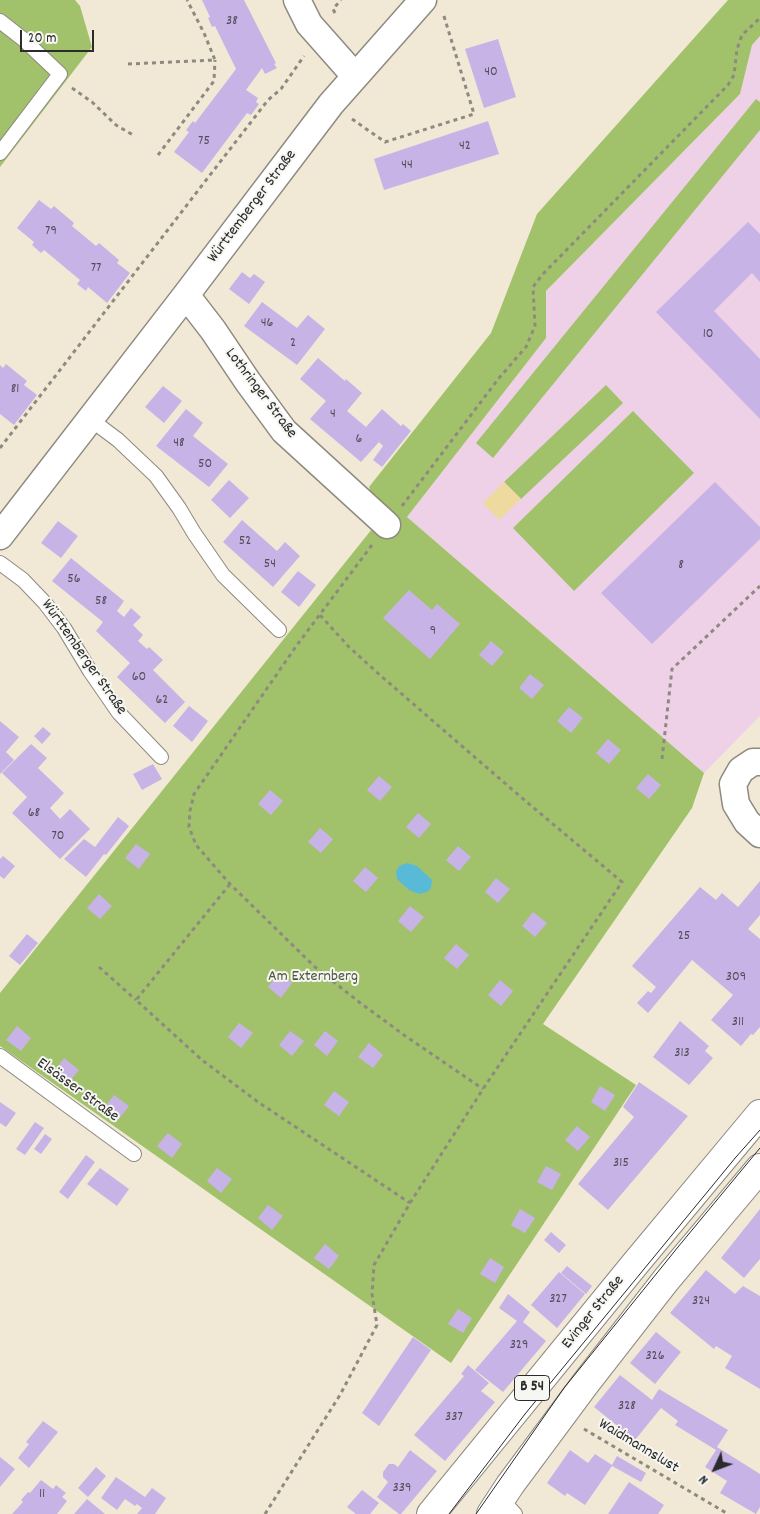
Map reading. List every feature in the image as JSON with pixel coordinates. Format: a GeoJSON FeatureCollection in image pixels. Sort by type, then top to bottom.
{"type":"FeatureCollection","features":[{"type":"Feature","properties":{"kind":"main road","name":"Evinger Straße"},"geometry":{"type":"LineString","coordinates":[[431,1514],[616,1286],[760,1114]]}},
{"type":"Feature","properties":{"kind":"main road","name":"B 54"},"geometry":{"type":"LineString","coordinates":[[502,1509],[562,1416],[666,1280],[760,1168]]}},
{"type":"Feature","properties":{"kind":"street"},"geometry":{"type":"LineString","coordinates":[[297,0],[309,24],[355,76]]}},
{"type":"Feature","properties":{"kind":"street","name":"Württemberger Straße"},"geometry":{"type":"LineString","coordinates":[[0,536],[186,295],[330,104],[355,76],[433,5]]}},
{"type":"Feature","properties":{"kind":"street","name":"Lothringer Straße"},"geometry":{"type":"LineString","coordinates":[[186,295],[284,431],[387,525]]}},
{"type":"Feature","properties":{"kind":"street"},"geometry":{"type":"LineString","coordinates":[[760,762],[753,762],[741,770],[733,784],[736,804],[747,822],[760,834]]}},
{"type":"Feature","properties":{"kind":"lane"},"geometry":{"type":"LineString","coordinates":[[0,21],[23,39],[60,74],[0,153]]}},
{"type":"Feature","properties":{"kind":"lane"},"geometry":{"type":"LineString","coordinates":[[90,419],[118,440],[156,476],[223,574],[279,630]]}},
{"type":"Feature","properties":{"kind":"lane","name":"Württemberger Straße"},"geometry":{"type":"LineString","coordinates":[[0,564],[23,580],[46,603],[119,713],[162,757]]}},
{"type":"Feature","properties":{"kind":"lane","name":"Elsässer Straße"},"geometry":{"type":"LineString","coordinates":[[0,1056],[134,1154]]}},
{"type":"Feature","properties":{"kind":"path"},"geometry":{"type":"LineString","coordinates":[[158,155],[214,81],[215,60],[187,0]]}},
{"type":"Feature","properties":{"kind":"path"},"geometry":{"type":"LineString","coordinates":[[349,117],[385,142],[474,114],[433,5]]}},
{"type":"Feature","properties":{"kind":"path"},"geometry":{"type":"LineString","coordinates":[[483,1089],[404,1035],[322,972],[230,884],[196,845],[190,827],[190,811],[194,794],[319,614],[499,378],[526,347],[535,326],[533,287],[542,275],[728,85],[734,75],[737,49],[742,35],[760,18]]}},
{"type":"Feature","properties":{"kind":"path"},"geometry":{"type":"LineString","coordinates":[[0,448],[268,100],[281,89],[319,36]]}},
{"type":"Feature","properties":{"kind":"path"},"geometry":{"type":"LineString","coordinates":[[128,64],[215,60]]}},
{"type":"Feature","properties":{"kind":"path"},"geometry":{"type":"LineString","coordinates":[[60,74],[73,89],[92,102],[116,125],[133,134]]}},
{"type":"Feature","properties":{"kind":"path"},"geometry":{"type":"LineString","coordinates":[[662,759],[672,669],[760,586]]}},
{"type":"Feature","properties":{"kind":"path"},"geometry":{"type":"LineString","coordinates":[[265,1514],[340,1395],[376,1325],[372,1294],[374,1265],[410,1204],[483,1089],[622,882],[381,676],[349,647],[319,614]]}},
{"type":"Feature","properties":{"kind":"path"},"geometry":{"type":"LineString","coordinates":[[136,1000],[230,884]]}},
{"type":"Feature","properties":{"kind":"path"},"geometry":{"type":"LineString","coordinates":[[99,967],[202,1060],[258,1102],[410,1204]]}},
{"type":"Feature","properties":{"kind":"path","name":"Waidmannslust"},"geometry":{"type":"LineString","coordinates":[[562,1416],[728,1514]]}},
{"type":"Feature","properties":{"kind":"shaded area"},"geometry":{"type":"Polygon","coordinates":[[[760,36],[760,716],[704,773],[407,517],[546,338],[546,291],[740,94],[752,45],[760,36]]]}},
{"type":"Feature","properties":{"kind":"green space"},"geometry":{"type":"Polygon","coordinates":[[[0,0],[75,0],[80,6],[92,47],[0,167],[0,0]]]}},
{"type":"Feature","properties":{"kind":"green space","name":"Am Externberg"},"geometry":{"type":"Polygon","coordinates":[[[728,0],[760,0],[760,36],[752,45],[740,94],[546,291],[546,338],[407,517],[704,773],[692,808],[543,1024],[636,1085],[451,1363],[0,1046],[0,993],[380,519],[369,487],[491,333],[537,214],[728,0]]]}},
{"type":"Feature","properties":{"kind":"green space"},"geometry":{"type":"Polygon","coordinates":[[[756,99],[760,102],[760,130],[493,458],[476,443],[756,99]]]}},
{"type":"Feature","properties":{"kind":"green space"},"geometry":{"type":"Polygon","coordinates":[[[606,385],[623,403],[521,499],[504,482],[606,385]]]}},
{"type":"Feature","properties":{"kind":"green space"},"geometry":{"type":"Polygon","coordinates":[[[633,411],[694,473],[574,591],[513,528],[633,411]]]}},
{"type":"Feature","properties":{"kind":"sand"},"geometry":{"type":"Polygon","coordinates":[[[504,482],[521,499],[499,520],[483,503],[504,482]]]}},
{"type":"Feature","properties":{"kind":"water"},"geometry":{"type":"Polygon","coordinates":[[[407,863],[417,866],[432,880],[431,888],[427,892],[419,894],[409,890],[397,879],[396,872],[399,866],[407,863]]]}},
{"type":"Feature","properties":{"kind":"building"},"geometry":{"type":"Polygon","coordinates":[[[202,0],[244,0],[277,68],[265,74],[262,68],[246,90],[258,98],[256,102],[259,104],[251,115],[247,113],[202,173],[174,152],[189,132],[186,130],[193,121],[195,123],[236,69],[215,26],[212,27],[208,18],[210,17],[202,0]]]}},
{"type":"Feature","properties":{"kind":"building"},"geometry":{"type":"Polygon","coordinates":[[[498,39],[516,97],[484,108],[465,49],[498,39]]]}},
{"type":"Feature","properties":{"kind":"building"},"geometry":{"type":"Polygon","coordinates":[[[488,121],[499,154],[384,190],[374,159],[488,121]]]}},
{"type":"Feature","properties":{"kind":"building"},"geometry":{"type":"Polygon","coordinates":[[[39,200],[51,209],[54,206],[74,223],[72,226],[96,246],[99,243],[119,260],[117,263],[130,273],[107,303],[88,287],[86,291],[77,284],[80,280],[44,250],[41,253],[32,245],[34,242],[17,228],[39,200]]]}},
{"type":"Feature","properties":{"kind":"building"},"geometry":{"type":"Polygon","coordinates":[[[748,222],[760,234],[760,282],[752,273],[714,311],[760,359],[760,419],[656,312],[748,222]]]}},
{"type":"Feature","properties":{"kind":"building"},"geometry":{"type":"Polygon","coordinates":[[[242,272],[250,278],[254,274],[265,282],[249,304],[229,289],[242,272]]]}},
{"type":"Feature","properties":{"kind":"building"},"geometry":{"type":"Polygon","coordinates":[[[262,302],[297,328],[308,315],[325,329],[297,365],[244,326],[262,302]]]}},
{"type":"Feature","properties":{"kind":"building"},"geometry":{"type":"Polygon","coordinates":[[[318,358],[362,393],[347,411],[366,427],[382,409],[401,426],[403,424],[411,431],[382,467],[373,460],[383,446],[379,442],[361,462],[310,419],[326,401],[300,379],[318,358]]]}},
{"type":"Feature","properties":{"kind":"building"},"geometry":{"type":"Polygon","coordinates":[[[6,364],[27,381],[24,385],[37,395],[14,425],[0,414],[0,365],[3,368],[6,364]]]}},
{"type":"Feature","properties":{"kind":"building"},"geometry":{"type":"Polygon","coordinates":[[[163,386],[182,401],[164,423],[145,407],[163,386]]]}},
{"type":"Feature","properties":{"kind":"building"},"geometry":{"type":"Polygon","coordinates":[[[186,409],[203,423],[193,436],[228,464],[209,487],[156,446],[186,409]]]}},
{"type":"Feature","properties":{"kind":"building"},"geometry":{"type":"Polygon","coordinates":[[[229,480],[249,498],[230,518],[211,500],[229,480]]]}},
{"type":"Feature","properties":{"kind":"building"},"geometry":{"type":"Polygon","coordinates":[[[715,482],[760,527],[760,539],[652,644],[601,593],[715,482]]]}},
{"type":"Feature","properties":{"kind":"building"},"geometry":{"type":"Polygon","coordinates":[[[242,520],[277,551],[285,542],[300,556],[273,587],[223,542],[242,520]]]}},
{"type":"Feature","properties":{"kind":"building"},"geometry":{"type":"Polygon","coordinates":[[[58,521],[78,536],[61,558],[41,543],[58,521]]]}},
{"type":"Feature","properties":{"kind":"building"},"geometry":{"type":"Polygon","coordinates":[[[71,558],[124,601],[117,611],[124,617],[131,608],[141,617],[133,625],[143,635],[138,641],[147,649],[149,647],[163,660],[153,670],[185,702],[165,723],[117,677],[130,663],[96,631],[103,622],[52,581],[71,558]]]}},
{"type":"Feature","properties":{"kind":"building"},"geometry":{"type":"Polygon","coordinates":[[[298,571],[316,585],[299,607],[281,592],[298,571]]]}},
{"type":"Feature","properties":{"kind":"building"},"geometry":{"type":"Polygon","coordinates":[[[409,590],[432,610],[437,604],[460,624],[430,659],[383,618],[409,590]]]}},
{"type":"Feature","properties":{"kind":"building"},"geometry":{"type":"Polygon","coordinates":[[[491,641],[504,652],[492,666],[479,655],[491,641]]]}},
{"type":"Feature","properties":{"kind":"building"},"geometry":{"type":"Polygon","coordinates":[[[530,674],[544,685],[532,699],[519,688],[530,674]]]}},
{"type":"Feature","properties":{"kind":"building"},"geometry":{"type":"Polygon","coordinates":[[[189,706],[208,721],[192,742],[173,726],[189,706]]]}},
{"type":"Feature","properties":{"kind":"building"},"geometry":{"type":"Polygon","coordinates":[[[569,707],[583,718],[571,733],[557,721],[569,707]]]}},
{"type":"Feature","properties":{"kind":"building"},"geometry":{"type":"Polygon","coordinates":[[[0,721],[19,737],[6,752],[14,760],[0,774],[0,721]]]}},
{"type":"Feature","properties":{"kind":"building"},"geometry":{"type":"Polygon","coordinates":[[[43,727],[51,734],[42,744],[34,736],[43,727]]]}},
{"type":"Feature","properties":{"kind":"building"},"geometry":{"type":"Polygon","coordinates":[[[608,739],[621,750],[609,764],[596,753],[608,739]]]}},
{"type":"Feature","properties":{"kind":"building"},"geometry":{"type":"Polygon","coordinates":[[[31,744],[47,758],[38,768],[64,793],[50,808],[60,819],[70,809],[90,829],[60,859],[12,813],[27,797],[2,773],[31,744]]]}},
{"type":"Feature","properties":{"kind":"building"},"geometry":{"type":"Polygon","coordinates":[[[153,764],[162,779],[142,790],[133,774],[153,764]]]}},
{"type":"Feature","properties":{"kind":"building"},"geometry":{"type":"Polygon","coordinates":[[[648,774],[661,785],[649,799],[636,788],[648,774]]]}},
{"type":"Feature","properties":{"kind":"building"},"geometry":{"type":"Polygon","coordinates":[[[379,776],[392,787],[380,801],[367,790],[379,776]]]}},
{"type":"Feature","properties":{"kind":"building"},"geometry":{"type":"Polygon","coordinates":[[[270,790],[283,801],[271,815],[258,804],[270,790]]]}},
{"type":"Feature","properties":{"kind":"building"},"geometry":{"type":"Polygon","coordinates":[[[418,813],[431,824],[419,838],[406,827],[418,813]]]}},
{"type":"Feature","properties":{"kind":"building"},"geometry":{"type":"Polygon","coordinates":[[[118,817],[129,826],[86,877],[64,859],[84,839],[95,847],[118,817]]]}},
{"type":"Feature","properties":{"kind":"building"},"geometry":{"type":"Polygon","coordinates":[[[320,828],[333,839],[321,853],[308,842],[320,828]]]}},
{"type":"Feature","properties":{"kind":"building"},"geometry":{"type":"Polygon","coordinates":[[[136,844],[150,854],[139,869],[125,858],[136,844]]]}},
{"type":"Feature","properties":{"kind":"building"},"geometry":{"type":"Polygon","coordinates":[[[458,846],[471,857],[459,871],[446,860],[458,846]]]}},
{"type":"Feature","properties":{"kind":"building"},"geometry":{"type":"Polygon","coordinates":[[[3,856],[15,866],[4,879],[0,876],[0,859],[3,856]]]}},
{"type":"Feature","properties":{"kind":"building"},"geometry":{"type":"Polygon","coordinates":[[[365,867],[378,878],[366,892],[353,881],[365,867]]]}},
{"type":"Feature","properties":{"kind":"building"},"geometry":{"type":"Polygon","coordinates":[[[496,878],[510,889],[498,903],[485,892],[496,878]]]}},
{"type":"Feature","properties":{"kind":"building"},"geometry":{"type":"Polygon","coordinates":[[[760,881],[760,915],[748,929],[760,939],[760,1027],[753,1035],[751,1034],[741,1046],[711,1020],[733,995],[692,960],[648,1013],[637,1003],[648,991],[651,993],[656,987],[632,966],[700,887],[716,900],[722,893],[738,907],[760,881]]]}},
{"type":"Feature","properties":{"kind":"building"},"geometry":{"type":"Polygon","coordinates":[[[99,894],[112,906],[100,919],[87,908],[99,894]]]}},
{"type":"Feature","properties":{"kind":"building"},"geometry":{"type":"Polygon","coordinates":[[[410,906],[424,917],[411,932],[398,921],[410,906]]]}},
{"type":"Feature","properties":{"kind":"building"},"geometry":{"type":"Polygon","coordinates":[[[533,912],[547,923],[535,937],[522,926],[533,912]]]}},
{"type":"Feature","properties":{"kind":"building"},"geometry":{"type":"Polygon","coordinates":[[[27,934],[38,943],[20,965],[9,956],[27,934]]]}},
{"type":"Feature","properties":{"kind":"building"},"geometry":{"type":"Polygon","coordinates":[[[456,944],[469,955],[457,969],[444,958],[456,944]]]}},
{"type":"Feature","properties":{"kind":"building"},"geometry":{"type":"Polygon","coordinates":[[[279,973],[292,983],[281,998],[268,987],[279,973]]]}},
{"type":"Feature","properties":{"kind":"building"},"geometry":{"type":"Polygon","coordinates":[[[500,980],[513,991],[501,1006],[488,995],[500,980]]]}},
{"type":"Feature","properties":{"kind":"building"},"geometry":{"type":"Polygon","coordinates":[[[680,1021],[709,1046],[705,1051],[713,1058],[689,1085],[653,1057],[680,1021]]]}},
{"type":"Feature","properties":{"kind":"building"},"geometry":{"type":"Polygon","coordinates":[[[239,1023],[253,1033],[241,1048],[228,1037],[239,1023]]]}},
{"type":"Feature","properties":{"kind":"building"},"geometry":{"type":"Polygon","coordinates":[[[17,1026],[31,1038],[21,1051],[6,1040],[17,1026]]]}},
{"type":"Feature","properties":{"kind":"building"},"geometry":{"type":"Polygon","coordinates":[[[290,1031],[304,1041],[292,1056],[279,1045],[290,1031]]]}},
{"type":"Feature","properties":{"kind":"building"},"geometry":{"type":"Polygon","coordinates":[[[325,1031],[338,1041],[327,1056],[314,1045],[325,1031]]]}},
{"type":"Feature","properties":{"kind":"building"},"geometry":{"type":"Polygon","coordinates":[[[369,1043],[383,1055],[373,1068],[358,1057],[369,1043]]]}},
{"type":"Feature","properties":{"kind":"building"},"geometry":{"type":"Polygon","coordinates":[[[64,1058],[79,1070],[68,1083],[54,1072],[64,1058]]]}},
{"type":"Feature","properties":{"kind":"building"},"geometry":{"type":"Polygon","coordinates":[[[639,1082],[688,1116],[608,1210],[578,1184],[634,1117],[623,1107],[639,1082]]]}},
{"type":"Feature","properties":{"kind":"building"},"geometry":{"type":"Polygon","coordinates":[[[600,1086],[615,1095],[605,1111],[591,1102],[600,1086]]]}},
{"type":"Feature","properties":{"kind":"building"},"geometry":{"type":"Polygon","coordinates":[[[334,1091],[349,1102],[339,1116],[324,1105],[334,1091]]]}},
{"type":"Feature","properties":{"kind":"building"},"geometry":{"type":"Polygon","coordinates":[[[114,1095],[129,1106],[118,1120],[104,1108],[114,1095]]]}},
{"type":"Feature","properties":{"kind":"building"},"geometry":{"type":"Polygon","coordinates":[[[0,1102],[16,1113],[6,1127],[0,1123],[0,1102]]]}},
{"type":"Feature","properties":{"kind":"building"},"geometry":{"type":"Polygon","coordinates":[[[35,1122],[44,1128],[25,1155],[16,1149],[35,1122]]]}},
{"type":"Feature","properties":{"kind":"building"},"geometry":{"type":"Polygon","coordinates":[[[577,1126],[590,1137],[578,1151],[565,1140],[577,1126]]]}},
{"type":"Feature","properties":{"kind":"building"},"geometry":{"type":"Polygon","coordinates":[[[168,1133],[182,1144],[172,1158],[157,1146],[168,1133]]]}},
{"type":"Feature","properties":{"kind":"building"},"geometry":{"type":"Polygon","coordinates":[[[45,1134],[52,1139],[41,1154],[34,1149],[45,1134]]]}},
{"type":"Feature","properties":{"kind":"building"},"geometry":{"type":"Polygon","coordinates":[[[86,1155],[95,1162],[68,1199],[59,1192],[86,1155]]]}},
{"type":"Feature","properties":{"kind":"building"},"geometry":{"type":"Polygon","coordinates":[[[546,1166],[561,1174],[552,1190],[537,1182],[546,1166]]]}},
{"type":"Feature","properties":{"kind":"building"},"geometry":{"type":"Polygon","coordinates":[[[100,1168],[129,1189],[117,1206],[87,1184],[100,1168]]]}},
{"type":"Feature","properties":{"kind":"building"},"geometry":{"type":"Polygon","coordinates":[[[217,1168],[232,1179],[221,1193],[207,1181],[217,1168]]]}},
{"type":"Feature","properties":{"kind":"building"},"geometry":{"type":"Polygon","coordinates":[[[268,1205],[283,1216],[272,1230],[258,1218],[268,1205]]]}},
{"type":"Feature","properties":{"kind":"building"},"geometry":{"type":"Polygon","coordinates":[[[520,1209],[535,1218],[525,1233],[511,1225],[520,1209]]]}},
{"type":"Feature","properties":{"kind":"building"},"geometry":{"type":"Polygon","coordinates":[[[760,1209],[760,1259],[744,1278],[721,1258],[760,1209]]]}},
{"type":"Feature","properties":{"kind":"building"},"geometry":{"type":"Polygon","coordinates":[[[551,1232],[566,1245],[559,1253],[544,1240],[551,1232]]]}},
{"type":"Feature","properties":{"kind":"building"},"geometry":{"type":"Polygon","coordinates":[[[325,1244],[339,1256],[329,1269],[314,1258],[325,1244]]]}},
{"type":"Feature","properties":{"kind":"building"},"geometry":{"type":"Polygon","coordinates":[[[490,1258],[504,1267],[495,1283],[480,1274],[490,1258]]]}},
{"type":"Feature","properties":{"kind":"building"},"geometry":{"type":"Polygon","coordinates":[[[567,1266],[592,1286],[586,1294],[561,1273],[567,1266]]]}},
{"type":"Feature","properties":{"kind":"building"},"geometry":{"type":"Polygon","coordinates":[[[706,1270],[735,1294],[743,1286],[760,1296],[760,1389],[725,1368],[732,1356],[716,1346],[714,1349],[670,1313],[706,1270]]]}},
{"type":"Feature","properties":{"kind":"building"},"geometry":{"type":"Polygon","coordinates":[[[559,1272],[585,1294],[557,1328],[531,1305],[559,1272]]]}},
{"type":"Feature","properties":{"kind":"building"},"geometry":{"type":"Polygon","coordinates":[[[508,1294],[530,1312],[523,1322],[546,1341],[503,1392],[475,1370],[517,1321],[499,1308],[508,1294]]]}},
{"type":"Feature","properties":{"kind":"building"},"geometry":{"type":"Polygon","coordinates":[[[458,1309],[472,1318],[463,1333],[448,1324],[458,1309]]]}},
{"type":"Feature","properties":{"kind":"building"},"geometry":{"type":"Polygon","coordinates":[[[656,1332],[681,1352],[655,1384],[630,1363],[656,1332]]]}},
{"type":"Feature","properties":{"kind":"building"},"geometry":{"type":"Polygon","coordinates":[[[413,1337],[431,1350],[379,1426],[362,1413],[413,1337]]]}},
{"type":"Feature","properties":{"kind":"building"},"geometry":{"type":"Polygon","coordinates":[[[468,1365],[489,1383],[481,1391],[495,1402],[445,1461],[414,1435],[464,1376],[461,1374],[468,1365]]]}},
{"type":"Feature","properties":{"kind":"building"},"geometry":{"type":"Polygon","coordinates":[[[620,1375],[652,1400],[659,1389],[728,1430],[717,1447],[760,1474],[760,1507],[756,1514],[720,1493],[727,1481],[705,1467],[716,1450],[675,1425],[678,1421],[661,1408],[635,1440],[594,1407],[620,1375]]]}},
{"type":"Feature","properties":{"kind":"building"},"geometry":{"type":"Polygon","coordinates":[[[43,1421],[58,1432],[29,1468],[18,1458],[29,1444],[26,1442],[43,1421]]]}},
{"type":"Feature","properties":{"kind":"building"},"geometry":{"type":"Polygon","coordinates":[[[410,1450],[437,1471],[399,1514],[377,1497],[388,1482],[383,1477],[383,1472],[389,1464],[394,1464],[398,1467],[410,1450]]]}},
{"type":"Feature","properties":{"kind":"building"},"geometry":{"type":"Polygon","coordinates":[[[570,1450],[588,1463],[595,1454],[612,1465],[617,1456],[646,1473],[641,1482],[612,1466],[585,1505],[567,1493],[565,1496],[547,1483],[570,1450]]]}},
{"type":"Feature","properties":{"kind":"building"},"geometry":{"type":"Polygon","coordinates":[[[0,1457],[15,1469],[0,1487],[0,1457]]]}},
{"type":"Feature","properties":{"kind":"building"},"geometry":{"type":"Polygon","coordinates":[[[96,1467],[106,1476],[88,1497],[78,1488],[96,1467]]]}},
{"type":"Feature","properties":{"kind":"building"},"geometry":{"type":"Polygon","coordinates":[[[116,1477],[145,1497],[152,1488],[166,1498],[155,1514],[137,1514],[142,1508],[137,1504],[135,1506],[125,1499],[117,1510],[101,1498],[116,1477]]]}},
{"type":"Feature","properties":{"kind":"building"},"geometry":{"type":"Polygon","coordinates":[[[41,1480],[53,1489],[56,1485],[66,1493],[62,1497],[67,1501],[57,1514],[12,1514],[23,1502],[21,1500],[41,1480]]]}},
{"type":"Feature","properties":{"kind":"building"},"geometry":{"type":"Polygon","coordinates":[[[629,1482],[664,1505],[658,1514],[608,1514],[629,1482]]]}},
{"type":"Feature","properties":{"kind":"building"},"geometry":{"type":"Polygon","coordinates":[[[362,1490],[379,1503],[370,1514],[356,1514],[347,1507],[362,1490]]]}},
{"type":"Feature","properties":{"kind":"building"},"geometry":{"type":"Polygon","coordinates":[[[87,1499],[105,1514],[74,1514],[87,1499]]]}},
{"type":"Feature","properties":{"kind":"tram line"},"geometry":{"type":"LineString","coordinates":[[449,1514],[525,1414],[760,1130]]}},
{"type":"Feature","properties":{"kind":"tram line"},"geometry":{"type":"LineString","coordinates":[[476,1514],[564,1388],[760,1148]]}}]}
